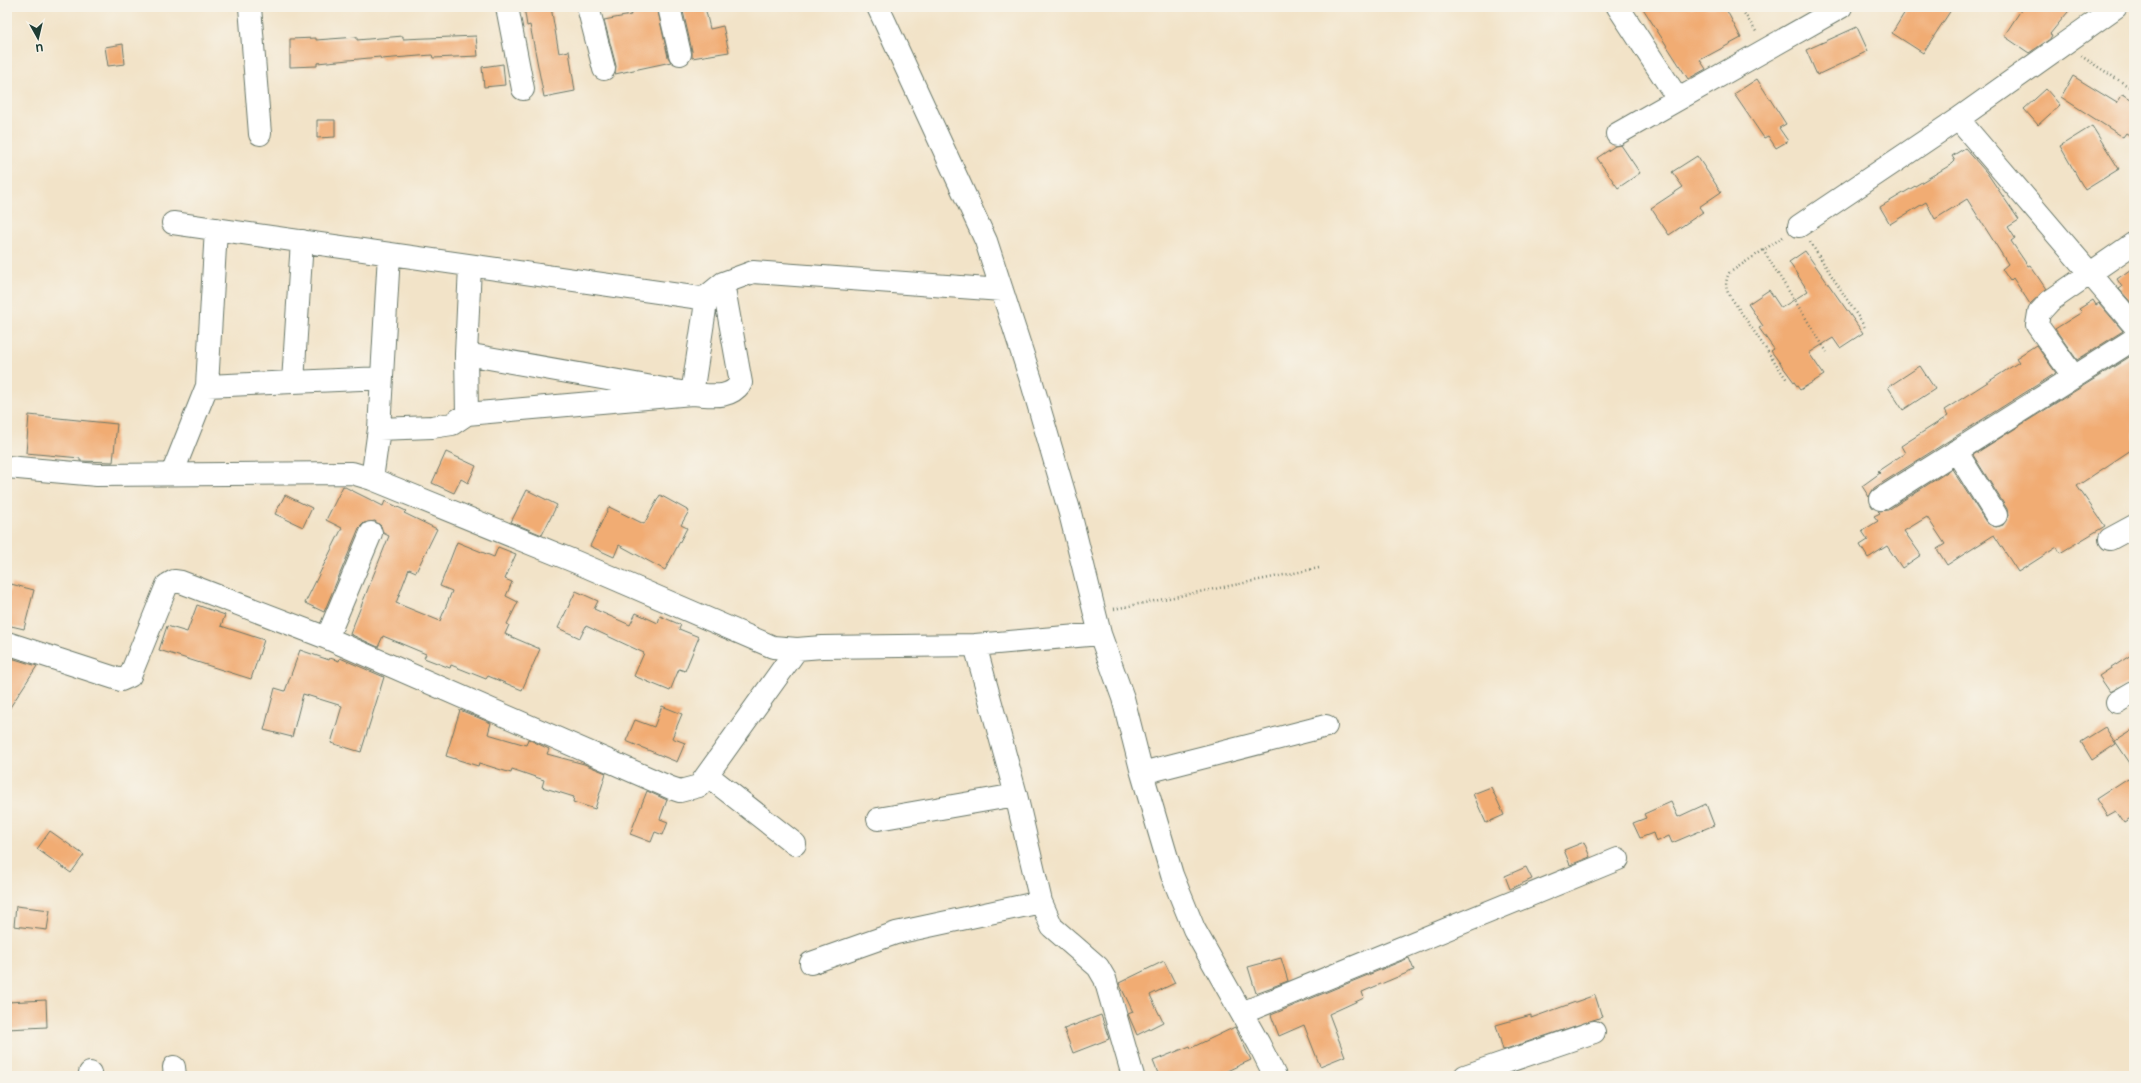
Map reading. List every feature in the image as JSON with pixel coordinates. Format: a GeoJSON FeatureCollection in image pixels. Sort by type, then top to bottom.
{"type":"FeatureCollection","features":[{"type":"Feature","properties":{"kind":"street"},"geometry":{"type":"LineString","coordinates":[[250,7],[260,134]]}},
{"type":"Feature","properties":{"kind":"street"},"geometry":{"type":"LineString","coordinates":[[506,7],[523,89]]}},
{"type":"Feature","properties":{"kind":"street"},"geometry":{"type":"LineString","coordinates":[[588,7],[604,70]]}},
{"type":"Feature","properties":{"kind":"street"},"geometry":{"type":"LineString","coordinates":[[669,7],[680,54]]}},
{"type":"Feature","properties":{"kind":"street"},"geometry":{"type":"LineString","coordinates":[[878,7],[986,241],[1041,414],[1070,513],[1100,634],[1123,698],[1142,773],[1172,875],[1194,929],[1242,1013],[1275,1076]]}},
{"type":"Feature","properties":{"kind":"street"},"geometry":{"type":"LineString","coordinates":[[1618,7],[1678,100]]}},
{"type":"Feature","properties":{"kind":"street"},"geometry":{"type":"LineString","coordinates":[[1617,134],[1841,7]]}},
{"type":"Feature","properties":{"kind":"street"},"geometry":{"type":"LineString","coordinates":[[1799,226],[1958,119],[2116,7]]}},
{"type":"Feature","properties":{"kind":"street"},"geometry":{"type":"LineString","coordinates":[[1881,499],[2074,377],[2134,327],[2091,273],[1958,119]]}},
{"type":"Feature","properties":{"kind":"street"},"geometry":{"type":"LineString","coordinates":[[173,223],[686,297],[700,298],[715,289],[753,272],[1002,290]]}},
{"type":"Feature","properties":{"kind":"street"},"geometry":{"type":"LineString","coordinates":[[172,474],[207,386],[216,229]]}},
{"type":"Feature","properties":{"kind":"street"},"geometry":{"type":"LineString","coordinates":[[293,382],[302,242]]}},
{"type":"Feature","properties":{"kind":"street"},"geometry":{"type":"LineString","coordinates":[[2074,377],[2037,325],[2039,313],[2050,301],[2134,243]]}},
{"type":"Feature","properties":{"kind":"street"},"geometry":{"type":"LineString","coordinates":[[372,479],[379,429],[389,254]]}},
{"type":"Feature","properties":{"kind":"street"},"geometry":{"type":"LineString","coordinates":[[467,414],[466,354],[470,266]]}},
{"type":"Feature","properties":{"kind":"street"},"geometry":{"type":"LineString","coordinates":[[379,429],[432,427],[452,424],[467,414],[692,394],[724,395],[736,391],[741,383],[715,289]]}},
{"type":"Feature","properties":{"kind":"street"},"geometry":{"type":"LineString","coordinates":[[692,394],[715,289]]}},
{"type":"Feature","properties":{"kind":"street"},"geometry":{"type":"LineString","coordinates":[[466,354],[692,394]]}},
{"type":"Feature","properties":{"kind":"street"},"geometry":{"type":"LineString","coordinates":[[207,386],[382,378]]}},
{"type":"Feature","properties":{"kind":"street"},"geometry":{"type":"LineString","coordinates":[[1956,451],[1996,515]]}},
{"type":"Feature","properties":{"kind":"street"},"geometry":{"type":"LineString","coordinates":[[7,467],[97,476],[333,472],[352,473],[372,479],[576,562],[773,647],[797,649],[822,647],[975,645],[1100,634]]}},
{"type":"Feature","properties":{"kind":"street"},"geometry":{"type":"LineString","coordinates":[[2110,539],[2134,526]]}},
{"type":"Feature","properties":{"kind":"street"},"geometry":{"type":"LineString","coordinates":[[327,638],[371,533]]}},
{"type":"Feature","properties":{"kind":"street"},"geometry":{"type":"LineString","coordinates":[[7,643],[121,680],[130,676],[167,585],[174,581],[181,582],[327,638],[680,791],[694,789],[699,786],[797,649]]}},
{"type":"Feature","properties":{"kind":"street"},"geometry":{"type":"LineString","coordinates":[[975,645],[1016,795],[1041,902],[1052,927],[1098,968],[1105,979],[1133,1076]]}},
{"type":"Feature","properties":{"kind":"street"},"geometry":{"type":"LineString","coordinates":[[1142,773],[1326,726]]}},
{"type":"Feature","properties":{"kind":"street"},"geometry":{"type":"LineString","coordinates":[[707,775],[795,844]]}},
{"type":"Feature","properties":{"kind":"street"},"geometry":{"type":"LineString","coordinates":[[878,819],[1016,795]]}},
{"type":"Feature","properties":{"kind":"street"},"geometry":{"type":"LineString","coordinates":[[1242,1013],[1618,859]]}},
{"type":"Feature","properties":{"kind":"street"},"geometry":{"type":"LineString","coordinates":[[811,963],[896,933],[1041,902]]}},
{"type":"Feature","properties":{"kind":"street"},"geometry":{"type":"LineString","coordinates":[[1465,1076],[1594,1032]]}},
{"type":"Feature","properties":{"kind":"path"},"geometry":{"type":"LineString","coordinates":[[1740,7],[1768,48]]}},
{"type":"Feature","properties":{"kind":"path"},"geometry":{"type":"LineString","coordinates":[[2064,45],[2134,90]]}},
{"type":"Feature","properties":{"kind":"path"},"geometry":{"type":"LineString","coordinates":[[1787,380],[1726,287],[1726,280],[1729,273],[1799,226],[1866,329]]}},
{"type":"Feature","properties":{"kind":"path"},"geometry":{"type":"LineString","coordinates":[[1763,250],[1827,352]]}},
{"type":"Feature","properties":{"kind":"path"},"geometry":{"type":"LineString","coordinates":[[1096,613],[1319,568]]}},
{"type":"Feature","properties":{"kind":"building"},"geometry":{"type":"Polygon","coordinates":[[[524,7],[551,7],[559,53],[569,51],[575,91],[544,97],[530,25],[527,26],[524,7]]]}},
{"type":"Feature","properties":{"kind":"building"},"geometry":{"type":"Polygon","coordinates":[[[629,7],[657,7],[668,57],[671,62],[615,74],[616,66],[604,20],[631,15],[629,7]]]}},
{"type":"Feature","properties":{"kind":"building"},"geometry":{"type":"Polygon","coordinates":[[[682,7],[705,7],[710,29],[723,26],[729,52],[692,58],[692,51],[682,7]]]}},
{"type":"Feature","properties":{"kind":"building"},"geometry":{"type":"Polygon","coordinates":[[[1642,7],[1725,7],[1741,38],[1700,60],[1706,69],[1688,79],[1642,7]]]}},
{"type":"Feature","properties":{"kind":"building"},"geometry":{"type":"Polygon","coordinates":[[[1908,7],[1953,7],[1923,53],[1892,33],[1908,7]]]}},
{"type":"Feature","properties":{"kind":"building"},"geometry":{"type":"Polygon","coordinates":[[[2023,7],[2072,7],[2050,34],[2052,35],[2050,39],[2029,53],[2004,36],[2023,7]]]}},
{"type":"Feature","properties":{"kind":"building"},"geometry":{"type":"Polygon","coordinates":[[[1857,27],[1868,51],[1817,75],[1806,50],[1857,27]]]}},
{"type":"Feature","properties":{"kind":"building"},"geometry":{"type":"Polygon","coordinates":[[[403,36],[403,39],[476,36],[478,56],[433,58],[432,55],[381,59],[380,57],[317,63],[317,66],[290,67],[290,39],[316,38],[316,40],[357,37],[357,40],[403,36]]]}},
{"type":"Feature","properties":{"kind":"building"},"geometry":{"type":"Polygon","coordinates":[[[123,44],[125,64],[108,66],[105,47],[123,44]]]}},
{"type":"Feature","properties":{"kind":"building"},"geometry":{"type":"Polygon","coordinates":[[[503,64],[505,85],[484,87],[482,67],[503,64]]]}},
{"type":"Feature","properties":{"kind":"building"},"geometry":{"type":"Polygon","coordinates":[[[2073,76],[2117,103],[2123,94],[2134,101],[2134,138],[2126,133],[2123,137],[2061,97],[2073,76]]]}},
{"type":"Feature","properties":{"kind":"building"},"geometry":{"type":"Polygon","coordinates":[[[1757,79],[1786,124],[1779,128],[1788,141],[1776,148],[1768,136],[1764,138],[1734,94],[1757,79]]]}},
{"type":"Feature","properties":{"kind":"building"},"geometry":{"type":"Polygon","coordinates":[[[2046,89],[2060,105],[2038,125],[2024,109],[2046,89]]]}},
{"type":"Feature","properties":{"kind":"building"},"geometry":{"type":"Polygon","coordinates":[[[317,120],[335,120],[335,137],[317,138],[317,120]]]}},
{"type":"Feature","properties":{"kind":"building"},"geometry":{"type":"Polygon","coordinates":[[[2092,126],[2119,169],[2085,190],[2060,146],[2092,126]]]}},
{"type":"Feature","properties":{"kind":"building"},"geometry":{"type":"Polygon","coordinates":[[[1621,145],[1640,173],[1618,188],[1597,158],[1615,146],[1621,145]]]}},
{"type":"Feature","properties":{"kind":"building"},"geometry":{"type":"Polygon","coordinates":[[[1965,148],[1987,173],[2019,220],[2008,227],[2015,238],[2011,241],[2028,266],[2030,265],[2046,289],[2030,304],[2013,278],[2010,281],[2002,269],[2008,264],[1967,199],[1935,219],[1926,202],[1890,224],[1880,207],[1952,164],[1955,161],[1952,156],[1965,148]]]}},
{"type":"Feature","properties":{"kind":"building"},"geometry":{"type":"Polygon","coordinates":[[[1697,156],[1721,192],[1699,207],[1703,212],[1669,235],[1651,208],[1683,187],[1672,172],[1697,156]]]}},
{"type":"Feature","properties":{"kind":"building"},"geometry":{"type":"Polygon","coordinates":[[[1805,251],[1863,333],[1840,348],[1833,338],[1809,353],[1824,375],[1800,390],[1771,351],[1774,349],[1759,328],[1763,326],[1748,304],[1769,290],[1781,308],[1808,291],[1789,262],[1805,251]]]}},
{"type":"Feature","properties":{"kind":"building"},"geometry":{"type":"Polygon","coordinates":[[[2134,267],[2134,306],[2119,289],[2122,287],[2117,279],[2134,267]]]}},
{"type":"Feature","properties":{"kind":"building"},"geometry":{"type":"Polygon","coordinates":[[[2093,300],[2096,305],[2099,303],[2123,331],[2077,360],[2055,329],[2082,312],[2079,309],[2093,300]]]}},
{"type":"Feature","properties":{"kind":"building"},"geometry":{"type":"Polygon","coordinates":[[[2036,345],[2056,373],[1874,488],[1869,497],[1862,486],[1880,473],[1878,471],[1905,453],[1901,446],[1948,416],[1944,410],[2019,362],[2016,358],[2036,345]]]}},
{"type":"Feature","properties":{"kind":"building"},"geometry":{"type":"Polygon","coordinates":[[[2134,354],[2134,448],[2077,486],[2105,526],[2060,553],[2057,547],[2018,572],[1994,535],[1947,565],[1937,549],[1945,544],[1927,517],[1904,531],[1921,555],[1902,568],[1887,546],[1868,558],[1860,545],[1868,540],[1862,531],[1878,521],[1874,516],[1880,513],[1878,511],[1888,510],[1952,469],[1986,522],[1996,527],[2003,525],[2008,515],[2007,509],[1973,455],[2134,354]]]}},
{"type":"Feature","properties":{"kind":"building"},"geometry":{"type":"Polygon","coordinates":[[[1920,366],[1935,389],[1903,410],[1888,387],[1920,366]]]}},
{"type":"Feature","properties":{"kind":"building"},"geometry":{"type":"Polygon","coordinates":[[[29,415],[117,424],[113,462],[80,461],[80,458],[26,453],[29,415]]]}},
{"type":"Feature","properties":{"kind":"building"},"geometry":{"type":"Polygon","coordinates":[[[446,452],[476,466],[468,483],[461,479],[454,493],[432,483],[446,452]]]}},
{"type":"Feature","properties":{"kind":"building"},"geometry":{"type":"Polygon","coordinates":[[[343,486],[383,506],[385,501],[406,511],[404,513],[437,529],[416,572],[409,569],[396,603],[440,621],[452,591],[440,586],[457,542],[494,557],[498,547],[516,554],[505,579],[512,582],[506,596],[518,602],[507,624],[509,625],[505,634],[540,649],[522,690],[488,676],[486,679],[451,665],[450,668],[424,658],[426,654],[383,636],[378,647],[350,634],[389,536],[383,533],[381,526],[375,521],[364,523],[359,528],[324,612],[305,603],[342,528],[326,520],[343,486]]]}},
{"type":"Feature","properties":{"kind":"building"},"geometry":{"type":"Polygon","coordinates":[[[527,490],[557,505],[542,535],[511,522],[527,490]]]}},
{"type":"Feature","properties":{"kind":"building"},"geometry":{"type":"Polygon","coordinates":[[[285,495],[312,508],[303,527],[275,514],[285,495]]]}},
{"type":"Feature","properties":{"kind":"building"},"geometry":{"type":"Polygon","coordinates":[[[660,495],[689,511],[681,525],[687,528],[665,570],[619,545],[614,557],[590,546],[609,507],[644,524],[660,495]]]}},
{"type":"Feature","properties":{"kind":"building"},"geometry":{"type":"Polygon","coordinates":[[[11,584],[34,590],[24,629],[7,625],[7,599],[11,584]]]}},
{"type":"Feature","properties":{"kind":"building"},"geometry":{"type":"Polygon","coordinates":[[[576,591],[598,601],[594,609],[630,625],[636,613],[658,623],[660,616],[681,625],[679,629],[699,637],[685,671],[679,669],[670,691],[634,676],[644,653],[586,626],[580,638],[558,628],[576,591]]]}},
{"type":"Feature","properties":{"kind":"building"},"geometry":{"type":"Polygon","coordinates":[[[197,605],[225,615],[221,626],[264,640],[251,679],[159,650],[167,626],[187,632],[197,605]]]}},
{"type":"Feature","properties":{"kind":"building"},"geometry":{"type":"Polygon","coordinates":[[[300,650],[329,660],[330,658],[339,661],[340,658],[384,677],[361,752],[331,743],[342,706],[303,694],[292,737],[264,730],[275,688],[285,691],[300,650]]]}},
{"type":"Feature","properties":{"kind":"building"},"geometry":{"type":"Polygon","coordinates":[[[2134,653],[2134,680],[2110,692],[2099,676],[2134,653]]]}},
{"type":"Feature","properties":{"kind":"building"},"geometry":{"type":"Polygon","coordinates":[[[8,657],[37,666],[7,712],[7,659],[8,657]]]}},
{"type":"Feature","properties":{"kind":"building"},"geometry":{"type":"Polygon","coordinates":[[[662,706],[682,714],[672,738],[685,743],[677,762],[626,741],[635,720],[654,727],[662,706]]]}},
{"type":"Feature","properties":{"kind":"building"},"geometry":{"type":"Polygon","coordinates":[[[460,710],[491,723],[488,734],[526,745],[528,739],[549,749],[547,754],[584,764],[606,773],[595,809],[573,802],[574,797],[542,787],[544,780],[512,769],[511,773],[479,763],[478,766],[446,756],[460,710]]]}},
{"type":"Feature","properties":{"kind":"building"},"geometry":{"type":"Polygon","coordinates":[[[2105,727],[2116,744],[2092,760],[2081,742],[2105,727]]]}},
{"type":"Feature","properties":{"kind":"building"},"geometry":{"type":"Polygon","coordinates":[[[2134,729],[2134,769],[2115,741],[2134,729]]]}},
{"type":"Feature","properties":{"kind":"building"},"geometry":{"type":"Polygon","coordinates":[[[2128,778],[2134,786],[2134,817],[2124,823],[2116,811],[2107,816],[2096,799],[2128,778]]]}},
{"type":"Feature","properties":{"kind":"building"},"geometry":{"type":"Polygon","coordinates":[[[1491,787],[1504,815],[1486,823],[1473,794],[1491,787]]]}},
{"type":"Feature","properties":{"kind":"building"},"geometry":{"type":"Polygon","coordinates":[[[647,791],[667,800],[660,819],[668,822],[663,835],[655,832],[651,842],[630,834],[647,791]]]}},
{"type":"Feature","properties":{"kind":"building"},"geometry":{"type":"Polygon","coordinates":[[[1671,802],[1678,817],[1706,804],[1714,825],[1672,843],[1669,836],[1656,842],[1653,833],[1640,838],[1633,823],[1646,818],[1644,814],[1671,802]]]}},
{"type":"Feature","properties":{"kind":"building"},"geometry":{"type":"Polygon","coordinates":[[[50,831],[84,855],[71,873],[37,849],[50,831]]]}},
{"type":"Feature","properties":{"kind":"building"},"geometry":{"type":"Polygon","coordinates":[[[1584,842],[1590,857],[1570,865],[1564,850],[1584,842]]]}},
{"type":"Feature","properties":{"kind":"building"},"geometry":{"type":"Polygon","coordinates":[[[1526,867],[1532,879],[1510,889],[1505,876],[1526,867]]]}},
{"type":"Feature","properties":{"kind":"building"},"geometry":{"type":"Polygon","coordinates":[[[16,906],[50,910],[47,930],[14,926],[16,906]]]}},
{"type":"Feature","properties":{"kind":"building"},"geometry":{"type":"Polygon","coordinates":[[[1281,958],[1288,981],[1256,993],[1248,967],[1281,958]]]}},
{"type":"Feature","properties":{"kind":"building"},"geometry":{"type":"Polygon","coordinates":[[[1409,958],[1414,970],[1362,992],[1364,998],[1329,1014],[1345,1056],[1320,1066],[1304,1025],[1279,1036],[1271,1015],[1409,958]]]}},
{"type":"Feature","properties":{"kind":"building"},"geometry":{"type":"Polygon","coordinates":[[[1164,961],[1175,983],[1150,995],[1163,1022],[1137,1035],[1128,1014],[1133,1012],[1119,983],[1164,961]]]}},
{"type":"Feature","properties":{"kind":"building"},"geometry":{"type":"Polygon","coordinates":[[[1595,995],[1602,1017],[1503,1050],[1496,1025],[1531,1015],[1531,1018],[1595,995]]]}},
{"type":"Feature","properties":{"kind":"building"},"geometry":{"type":"Polygon","coordinates":[[[46,1000],[47,1027],[7,1029],[7,1002],[46,1000]]]}},
{"type":"Feature","properties":{"kind":"building"},"geometry":{"type":"Polygon","coordinates":[[[1101,1015],[1109,1039],[1073,1053],[1064,1029],[1101,1015]]]}},
{"type":"Feature","properties":{"kind":"building"},"geometry":{"type":"Polygon","coordinates":[[[1235,1027],[1251,1060],[1216,1076],[1159,1076],[1153,1061],[1190,1046],[1191,1048],[1235,1027]]]}}]}
